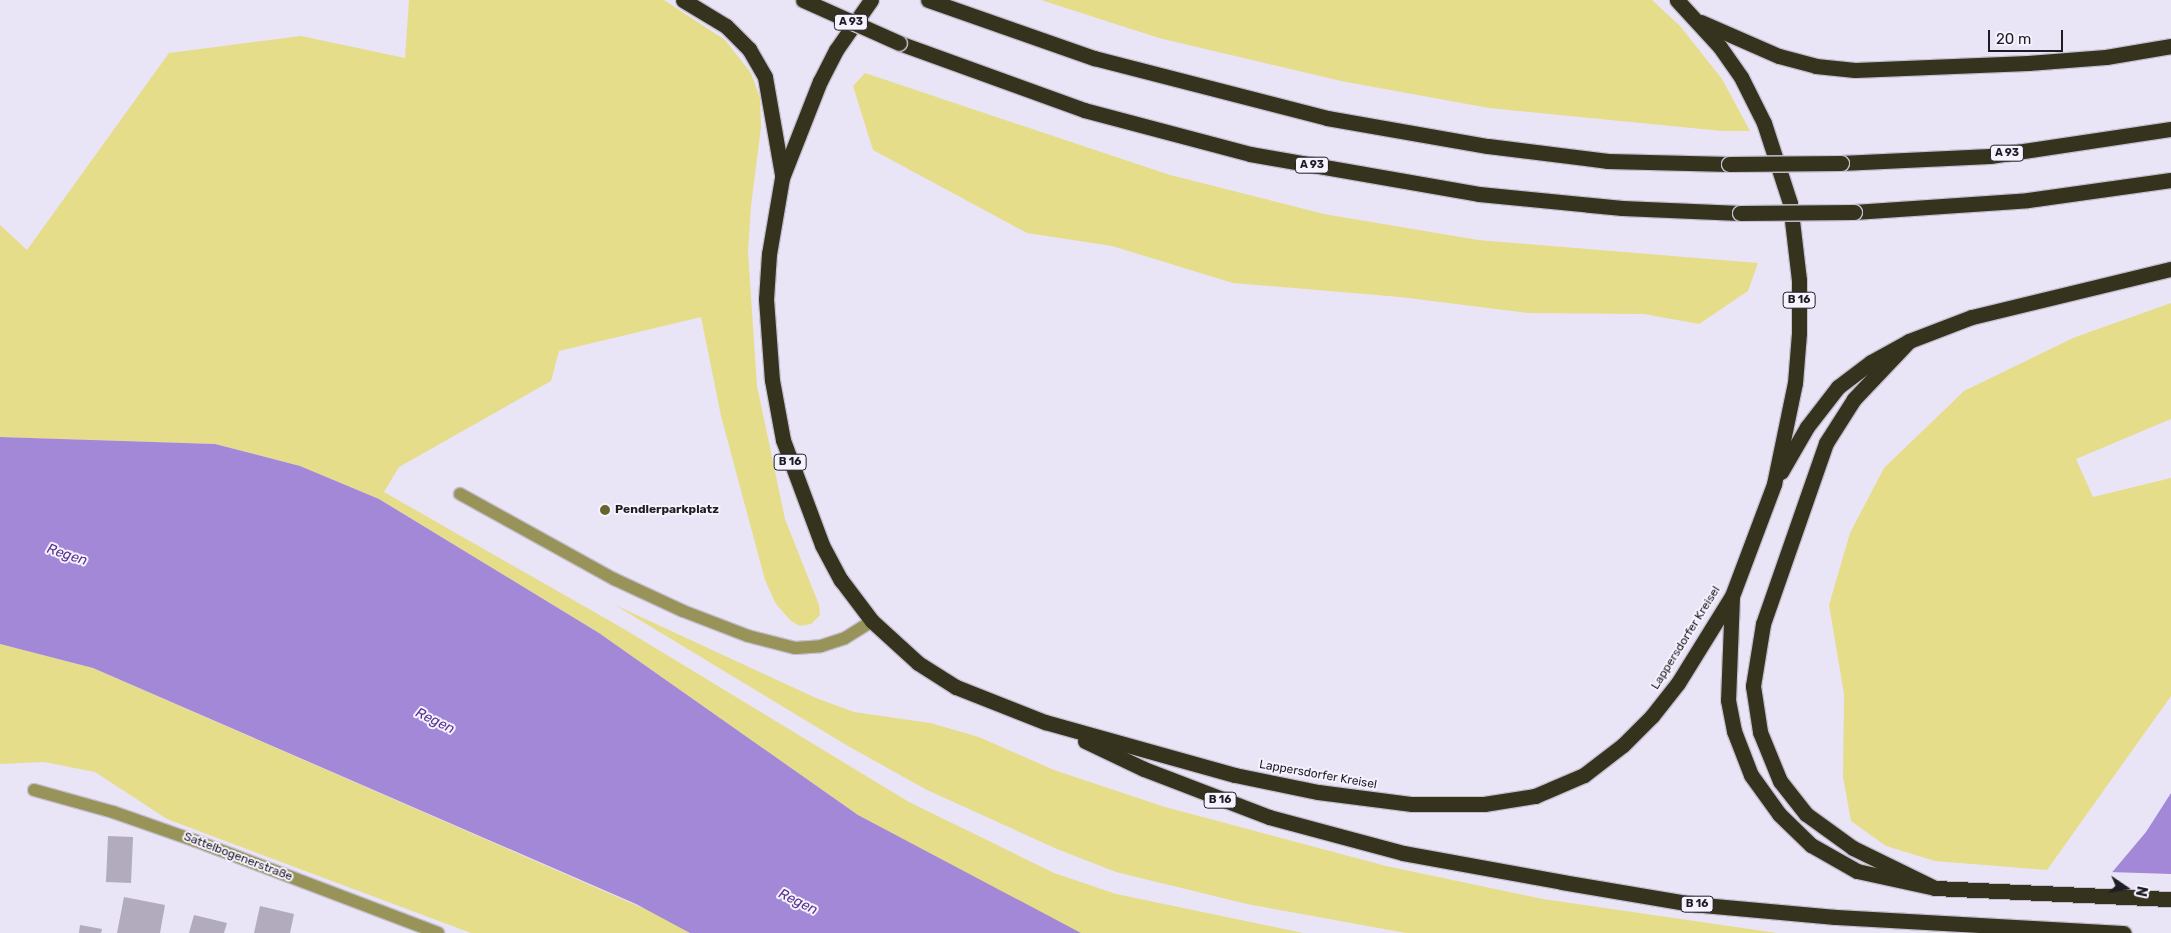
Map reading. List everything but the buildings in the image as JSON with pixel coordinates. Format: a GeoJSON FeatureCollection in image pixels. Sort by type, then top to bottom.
{"type":"FeatureCollection","features":[{"type":"Feature","properties":{"kind":"highway"},"geometry":{"type":"LineString","coordinates":[[683,0],[726,26],[749,49],[765,77],[782,178]]}},
{"type":"Feature","properties":{"kind":"highway","name":"A 93"},"geometry":{"type":"LineString","coordinates":[[803,0],[899,43],[1084,110],[1250,154],[1479,194],[1622,208],[1740,213],[1854,212],[2028,200],[2171,180]]}},
{"type":"Feature","properties":{"kind":"highway","name":"Lappersdorfer Kreisel"},"geometry":{"type":"LineString","coordinates":[[871,0],[836,50],[820,81],[782,178],[769,254],[766,299],[772,380],[783,440],[822,545],[841,580],[872,621],[918,663],[956,687],[1045,722],[1234,775],[1318,792],[1412,804],[1484,804],[1535,796],[1584,775],[1646,722],[1678,683],[1732,596],[1774,484],[1795,382],[1799,333],[1799,280],[1790,203],[1776,155],[1753,98],[1741,77],[1697,20],[1677,0]]}},
{"type":"Feature","properties":{"kind":"highway","name":"A 93"},"geometry":{"type":"LineString","coordinates":[[929,0],[1094,58],[1327,118],[1488,146],[1598,160],[1729,164],[1841,163],[1990,156],[2171,129]]}},
{"type":"Feature","properties":{"kind":"highway"},"geometry":{"type":"LineString","coordinates":[[1697,20],[1779,56],[1816,66],[1856,70],[2028,63],[2106,57],[2171,46]]}},
{"type":"Feature","properties":{"kind":"highway"},"geometry":{"type":"LineString","coordinates":[[1774,484],[1807,426],[1838,387],[1871,362],[1909,341],[1972,317],[2171,269]]}},
{"type":"Feature","properties":{"kind":"highway"},"geometry":{"type":"LineString","coordinates":[[1909,341],[1854,399],[1826,443],[1763,624],[1752,686],[1760,732],[1780,781],[1806,814],[1853,848],[1935,888]]}},
{"type":"Feature","properties":{"kind":"highway","name":"B 16"},"geometry":{"type":"LineString","coordinates":[[1732,596],[1728,700],[1734,731],[1751,775],[1779,814],[1811,845],[1857,872],[1935,888],[2171,900]]}},
{"type":"Feature","properties":{"kind":"highway","name":"B 16"},"geometry":{"type":"LineString","coordinates":[[1045,722],[1144,769],[1216,799],[1269,816],[1403,853],[1692,904],[1994,928],[2124,933]]}},
{"type":"Feature","properties":{"kind":"street"},"geometry":{"type":"LineString","coordinates":[[460,494],[614,579],[683,611],[748,636],[795,648],[821,646],[845,638],[872,621]]}},
{"type":"Feature","properties":{"kind":"street","name":"Sattelbogenerstraße"},"geometry":{"type":"LineString","coordinates":[[34,790],[113,812],[196,841],[438,933]]}},
{"type":"Feature","properties":{"kind":"shaded area"},"geometry":{"type":"Polygon","coordinates":[[[409,0],[664,0],[725,40],[751,73],[760,98],[761,127],[751,206],[748,252],[757,386],[785,519],[819,605],[820,615],[811,624],[800,626],[791,621],[776,604],[765,580],[721,416],[701,317],[559,351],[551,381],[399,467],[384,492],[624,629],[909,802],[1054,873],[1116,894],[1303,933],[1078,933],[858,815],[599,633],[379,499],[300,466],[215,444],[0,437],[0,225],[27,250],[169,53],[301,36],[405,58],[409,0]]]}},
{"type":"Feature","properties":{"kind":"shaded area"},"geometry":{"type":"Polygon","coordinates":[[[1041,0],[1652,0],[1680,26],[1722,79],[1750,131],[1722,131],[1489,108],[1341,81],[1159,38],[1041,0]]]}},
{"type":"Feature","properties":{"kind":"shaded area"},"geometry":{"type":"Polygon","coordinates":[[[865,73],[1170,175],[1324,214],[1478,240],[1758,263],[1748,291],[1699,324],[1644,314],[1527,313],[1400,297],[1233,283],[1112,246],[1027,233],[873,150],[853,86],[865,73]]]}},
{"type":"Feature","properties":{"kind":"shaded area"},"geometry":{"type":"Polygon","coordinates":[[[2171,303],[2171,419],[2076,459],[2093,497],[2171,478],[2171,696],[2047,870],[1935,861],[1886,846],[1851,821],[1843,777],[1844,694],[1829,605],[1850,533],[1884,468],[1964,391],[2073,338],[2171,303]]]}},
{"type":"Feature","properties":{"kind":"shaded area"},"geometry":{"type":"Polygon","coordinates":[[[615,605],[816,698],[854,712],[930,723],[979,737],[1054,770],[1165,807],[1386,866],[1543,899],[1777,933],[1406,933],[1247,904],[1116,872],[1057,849],[927,790],[848,746],[615,605]]]}},
{"type":"Feature","properties":{"kind":"shaded area"},"geometry":{"type":"Polygon","coordinates":[[[0,644],[93,668],[652,912],[690,933],[471,933],[167,819],[95,772],[44,762],[0,764],[0,644]]]}},
{"type":"Feature","properties":{"kind":"water","name":"Regen"},"geometry":{"type":"Polygon","coordinates":[[[0,437],[215,444],[300,466],[379,499],[599,633],[858,815],[1081,933],[690,933],[636,904],[93,668],[0,644],[0,437]]]}},
{"type":"Feature","properties":{"kind":"water"},"geometry":{"type":"Polygon","coordinates":[[[2171,793],[2171,933],[2061,933],[2146,832],[2171,793]]]}},
{"type":"Feature","properties":{"kind":"pier"},"geometry":{"type":"Polygon","coordinates":[[[2109,872],[2171,874],[2171,933],[2058,933],[2109,872]]]}},
{"type":"Feature","properties":{"kind":"place","name":"Pendlerparkplatz"},"geometry":{"type":"Point","coordinates":[605,510]}}]}
